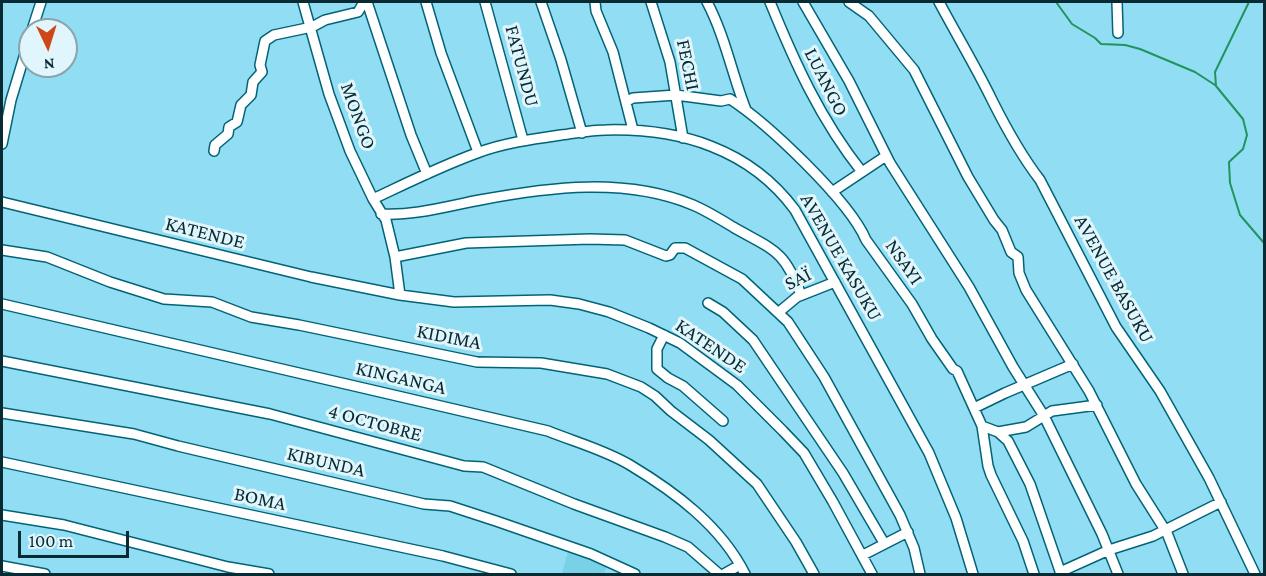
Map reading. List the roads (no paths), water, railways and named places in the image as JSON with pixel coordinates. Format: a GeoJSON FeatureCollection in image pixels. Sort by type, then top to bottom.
{"type":"FeatureCollection","features":[{"type":"Feature","properties":{"kind":"street"},"geometry":{"type":"LineString","coordinates":[[36,18],[41,2]]}},
{"type":"Feature","properties":{"kind":"street","name":"MONGO"},"geometry":{"type":"LineString","coordinates":[[303,2],[312,27],[329,94],[350,151],[381,214]]}},
{"type":"Feature","properties":{"kind":"street"},"geometry":{"type":"LineString","coordinates":[[214,151],[215,145],[228,134],[229,127],[237,122],[241,105],[250,95],[253,82],[262,72],[260,65],[265,41],[274,35],[312,27],[325,20],[358,12],[366,2]]}},
{"type":"Feature","properties":{"kind":"street"},"geometry":{"type":"LineString","coordinates":[[366,2],[411,135],[427,174]]}},
{"type":"Feature","properties":{"kind":"street"},"geometry":{"type":"LineString","coordinates":[[426,2],[441,53],[478,152]]}},
{"type":"Feature","properties":{"kind":"street","name":"FATUNDU"},"geometry":{"type":"LineString","coordinates":[[485,2],[522,140]]}},
{"type":"Feature","properties":{"kind":"street"},"geometry":{"type":"LineString","coordinates":[[541,2],[582,132]]}},
{"type":"Feature","properties":{"kind":"street"},"geometry":{"type":"LineString","coordinates":[[595,2],[596,11],[613,52],[633,130]]}},
{"type":"Feature","properties":{"kind":"street","name":"FECHI"},"geometry":{"type":"LineString","coordinates":[[651,2],[667,49],[683,138]]}},
{"type":"Feature","properties":{"kind":"street"},"geometry":{"type":"LineString","coordinates":[[707,2],[732,62],[746,113]]}},
{"type":"Feature","properties":{"kind":"street","name":"LUANGO"},"geometry":{"type":"LineString","coordinates":[[770,2],[810,92],[832,132],[862,172]]}},
{"type":"Feature","properties":{"kind":"street"},"geometry":{"type":"LineString","coordinates":[[803,2],[849,81],[886,156],[969,287],[1044,416],[1109,550],[1118,574]]}},
{"type":"Feature","properties":{"kind":"street"},"geometry":{"type":"LineString","coordinates":[[849,2],[869,16],[914,70],[968,177],[993,220],[1002,230],[1011,252],[1017,257],[1026,290],[1097,405],[1136,484],[1170,541],[1183,574]]}},
{"type":"Feature","properties":{"kind":"street","name":"AVENUE BASUKU"},"geometry":{"type":"LineString","coordinates":[[939,2],[992,99],[1003,125],[1024,160],[1040,180],[1116,327],[1160,391],[1221,502],[1255,574]]}},
{"type":"Feature","properties":{"kind":"street"},"geometry":{"type":"LineString","coordinates":[[1117,2],[1118,33]]}},
{"type":"Feature","properties":{"kind":"street"},"geometry":{"type":"LineString","coordinates":[[2,144],[18,77]]}},
{"type":"Feature","properties":{"kind":"street","name":"NSAYI"},"geometry":{"type":"LineString","coordinates":[[627,100],[676,95],[721,101],[730,99],[779,139],[832,192],[861,229],[926,325],[935,343],[953,369],[957,371],[982,426],[988,466],[1023,541],[1034,574]]}},
{"type":"Feature","properties":{"kind":"street","name":"AVENUE KASUKU"},"geometry":{"type":"LineString","coordinates":[[373,199],[478,152],[522,140],[582,132],[633,130],[683,138],[721,149],[735,156],[767,178],[783,194],[795,210],[836,282],[929,453],[956,518],[973,574]]}},
{"type":"Feature","properties":{"kind":"street"},"geometry":{"type":"LineString","coordinates":[[832,192],[886,156]]}},
{"type":"Feature","properties":{"kind":"street"},"geometry":{"type":"LineString","coordinates":[[381,214],[440,208],[525,191],[602,187],[647,192],[692,204],[766,244],[784,259],[793,272],[801,295]]}},
{"type":"Feature","properties":{"kind":"street","name":"KATENDE"},"geometry":{"type":"LineString","coordinates":[[2,202],[311,277],[400,295],[454,302],[550,300],[579,304],[609,312],[664,335],[680,343],[737,385],[804,453],[872,574]]}},
{"type":"Feature","properties":{"kind":"street"},"geometry":{"type":"LineString","coordinates":[[381,214],[386,220],[395,257],[400,295]]}},
{"type":"Feature","properties":{"kind":"street"},"geometry":{"type":"LineString","coordinates":[[395,257],[466,243],[526,240],[625,240],[666,256],[679,247],[685,248],[742,279],[788,322],[824,377],[900,515],[908,532],[920,574]]}},
{"type":"Feature","properties":{"kind":"street","name":"KIDIMA"},"geometry":{"type":"LineString","coordinates":[[2,250],[47,257],[110,282],[164,299],[212,302],[251,318],[299,325],[477,362],[541,363],[608,374],[655,396],[757,484],[796,542],[814,574]]}},
{"type":"Feature","properties":{"kind":"street","name":"SAÏ"},"geometry":{"type":"LineString","coordinates":[[779,312],[791,300],[836,282]]}},
{"type":"Feature","properties":{"kind":"street"},"geometry":{"type":"LineString","coordinates":[[708,303],[723,312],[753,340],[843,473],[884,543]]}},
{"type":"Feature","properties":{"kind":"street","name":"KINGANGA"},"geometry":{"type":"LineString","coordinates":[[2,304],[548,431],[629,464],[688,505],[713,529],[741,565],[745,574]]}},
{"type":"Feature","properties":{"kind":"street"},"geometry":{"type":"LineString","coordinates":[[664,335],[657,349],[657,369],[683,386],[723,421]]}},
{"type":"Feature","properties":{"kind":"street","name":"4 OCTOBRE"},"geometry":{"type":"LineString","coordinates":[[2,361],[270,414],[464,466],[483,467],[688,547],[719,574]]}},
{"type":"Feature","properties":{"kind":"street"},"geometry":{"type":"LineString","coordinates":[[974,408],[1073,364]]}},
{"type":"Feature","properties":{"kind":"street"},"geometry":{"type":"LineString","coordinates":[[998,432],[1026,427],[1062,409],[1097,405]]}},
{"type":"Feature","properties":{"kind":"street","name":"KIBUNDA"},"geometry":{"type":"LineString","coordinates":[[2,412],[134,434],[424,504],[450,506],[591,554],[635,574]]}},
{"type":"Feature","properties":{"kind":"street"},"geometry":{"type":"LineString","coordinates":[[982,426],[998,432],[1008,441],[1030,484],[1060,573],[1109,550],[1148,538],[1221,502]]}},
{"type":"Feature","properties":{"kind":"street","name":"BOMA"},"geometry":{"type":"LineString","coordinates":[[2,462],[442,556],[511,574]]}},
{"type":"Feature","properties":{"kind":"street"},"geometry":{"type":"LineString","coordinates":[[2,515],[64,525],[228,567],[269,574]]}},
{"type":"Feature","properties":{"kind":"street"},"geometry":{"type":"LineString","coordinates":[[863,555],[908,532]]}},
{"type":"Feature","properties":{"kind":"street"},"geometry":{"type":"LineString","coordinates":[[724,574],[741,565]]}},
{"type":"Feature","properties":{"kind":"street"},"geometry":{"type":"LineString","coordinates":[[2,566],[45,574]]}},
{"type":"Feature","properties":{"kind":"waterway"},"geometry":{"type":"LineString","coordinates":[[1056,2],[1072,24],[1101,44],[1125,45],[1140,49],[1195,72],[1215,85]]}},
{"type":"Feature","properties":{"kind":"waterway"},"geometry":{"type":"LineString","coordinates":[[1249,2],[1215,72],[1216,86],[1243,119],[1247,135],[1243,149],[1229,162],[1230,183],[1240,215],[1264,243]]}}]}
